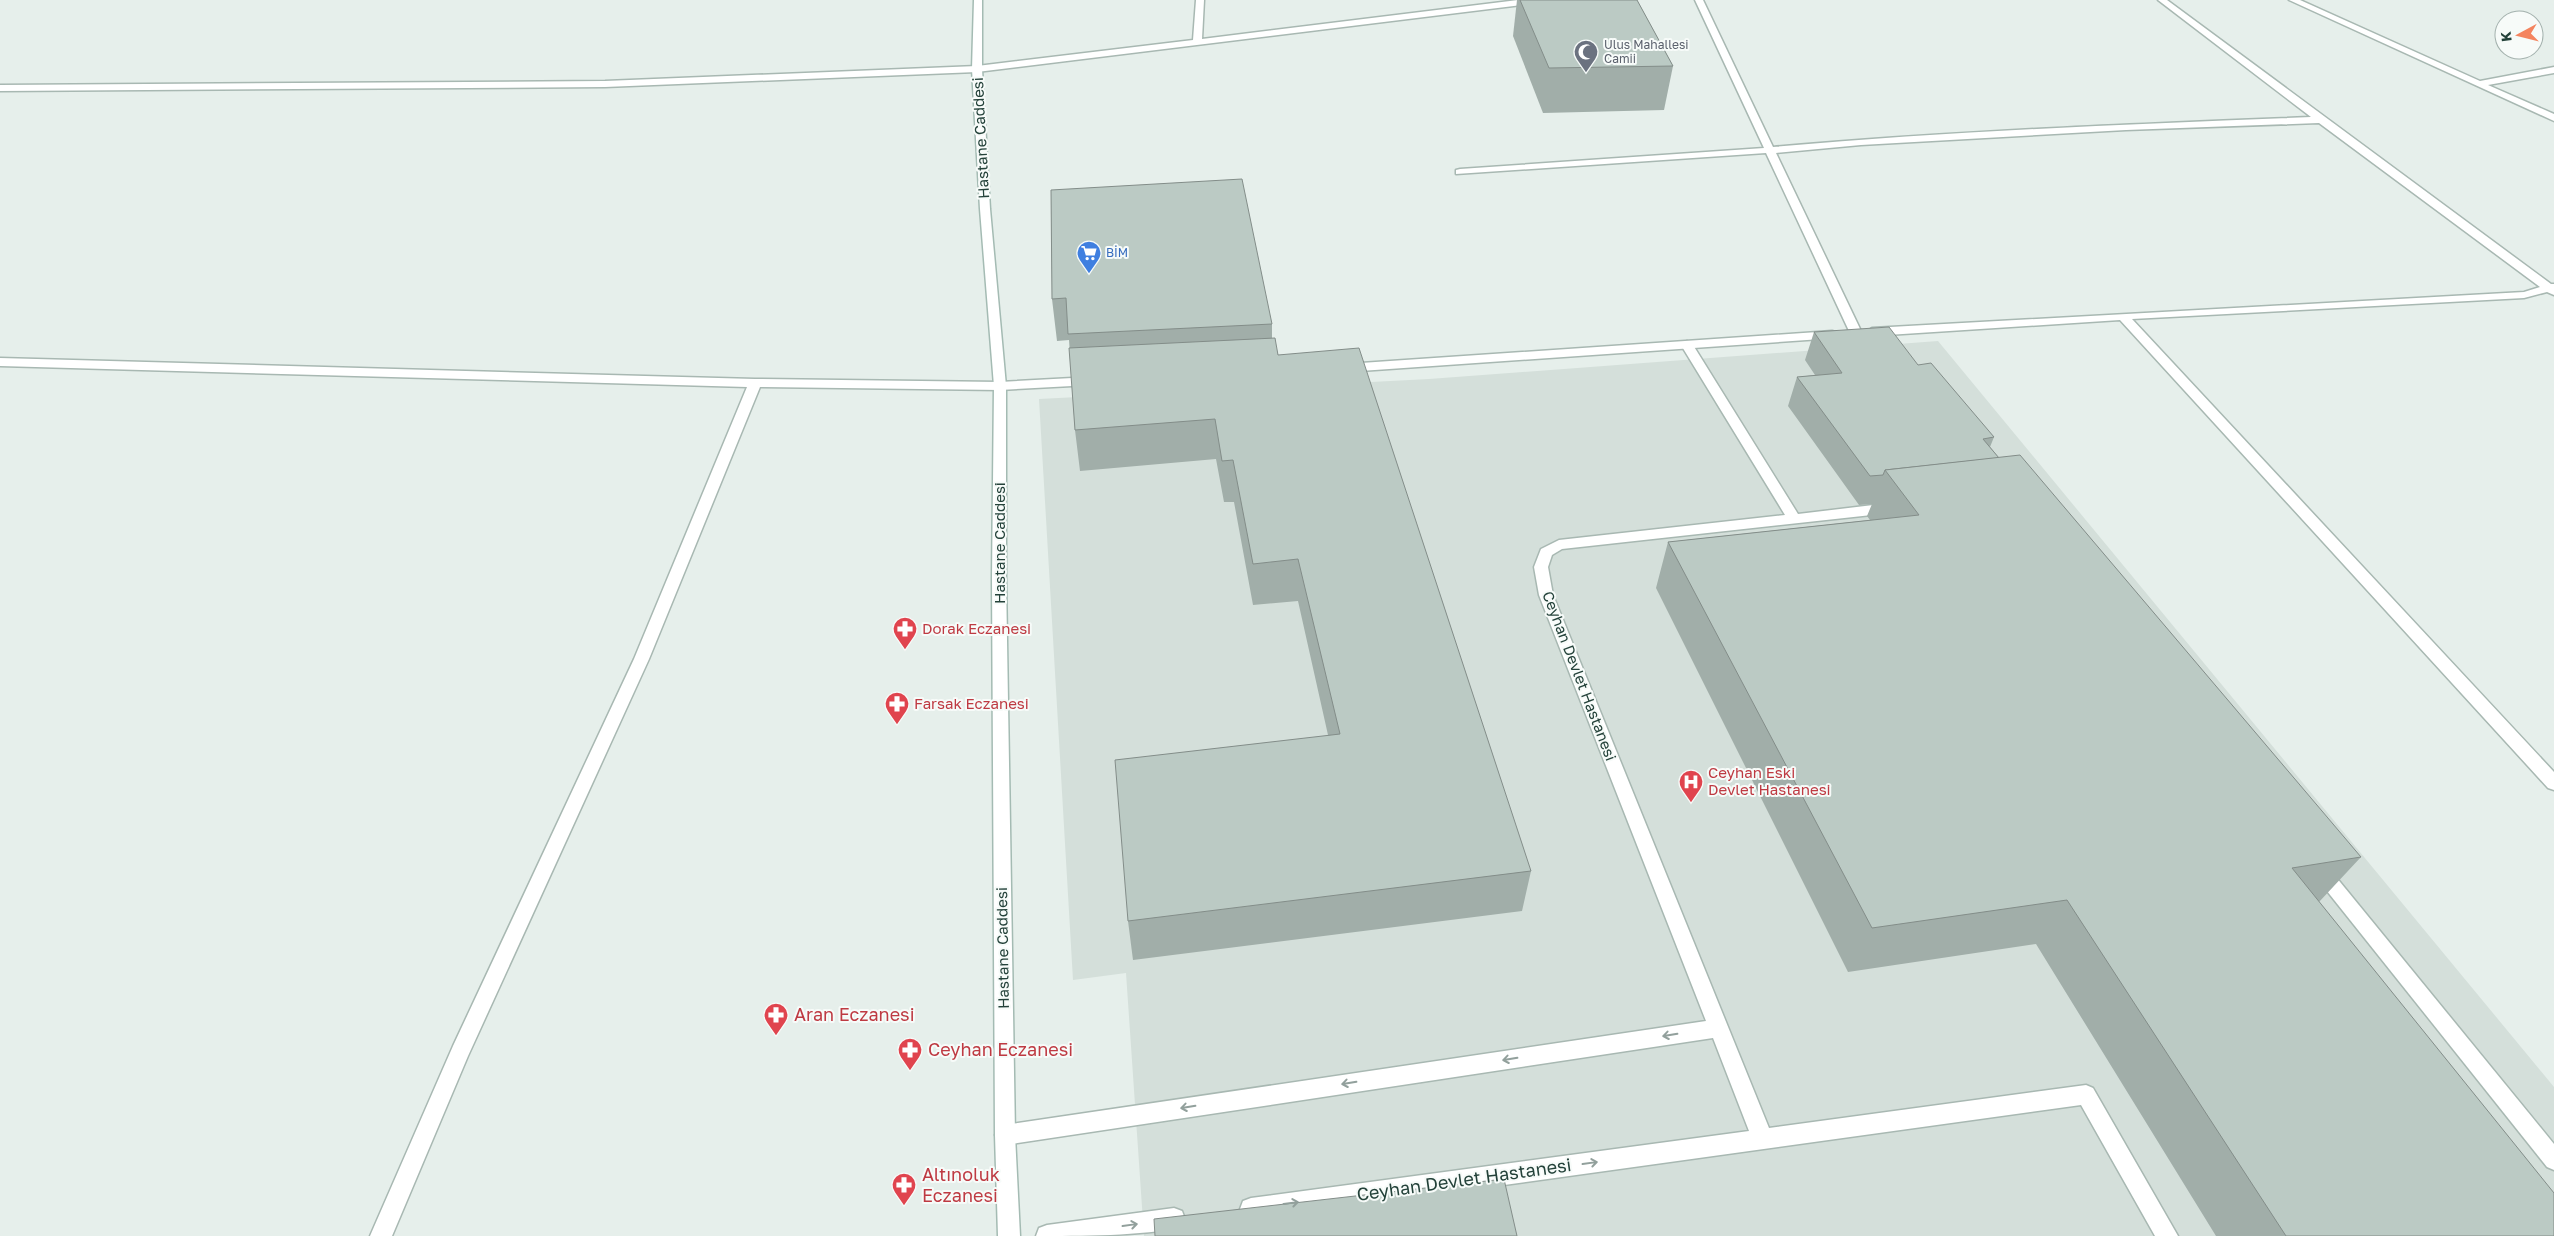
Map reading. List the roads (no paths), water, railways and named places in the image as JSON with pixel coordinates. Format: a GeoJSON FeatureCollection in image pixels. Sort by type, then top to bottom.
{"type":"FeatureCollection","features":[{"type":"Feature","properties":{"kind":"street","name":"Hastane Caddesi"},"geometry":{"type":"LineString","coordinates":[[978,0],[977,69],[985,209],[1000,386],[999,598],[1009,1236]]}},
{"type":"Feature","properties":{"kind":"street"},"geometry":{"type":"LineString","coordinates":[[1197,42],[1200,0]]}},
{"type":"Feature","properties":{"kind":"street"},"geometry":{"type":"LineString","coordinates":[[0,88],[605,84],[977,69],[1539,0]]}},
{"type":"Feature","properties":{"kind":"street"},"geometry":{"type":"LineString","coordinates":[[1699,0],[1772,150],[1856,333]]}},
{"type":"Feature","properties":{"kind":"street"},"geometry":{"type":"LineString","coordinates":[[2162,0],[2321,120],[2552,289]]}},
{"type":"Feature","properties":{"kind":"street"},"geometry":{"type":"LineString","coordinates":[[2293,0],[2554,118]]}},
{"type":"Feature","properties":{"kind":"street"},"geometry":{"type":"LineString","coordinates":[[2478,84],[2554,70]]}},
{"type":"Feature","properties":{"kind":"street"},"geometry":{"type":"LineString","coordinates":[[1460,172],[1861,142],[2116,127],[2321,120]]}},
{"type":"Feature","properties":{"kind":"street"},"geometry":{"type":"LineString","coordinates":[[1332,369],[2123,316],[2524,295],[2552,289]]}},
{"type":"Feature","properties":{"kind":"street"},"geometry":{"type":"LineString","coordinates":[[2123,316],[2554,783]]}},
{"type":"Feature","properties":{"kind":"street"},"geometry":{"type":"LineString","coordinates":[[1687,345],[1794,518]]}},
{"type":"Feature","properties":{"kind":"street"},"geometry":{"type":"LineString","coordinates":[[0,362],[755,383],[1000,386],[1107,380]]}},
{"type":"Feature","properties":{"kind":"street"},"geometry":{"type":"LineString","coordinates":[[380,1236],[415,1148],[605,740],[712,494],[755,383]]}},
{"type":"Feature","properties":{"kind":"street","name":"Ceyhan Devlet Hastanesi"},"geometry":{"type":"LineString","coordinates":[[1233,1211],[1763,1140],[1546,594],[1541,567],[1546,552],[1559,545],[1910,505]]}},
{"type":"Feature","properties":{"kind":"street"},"geometry":{"type":"LineString","coordinates":[[2310,857],[2554,1160]]}},
{"type":"Feature","properties":{"kind":"street"},"geometry":{"type":"LineString","coordinates":[[1006,1134],[1718,1028]]}},
{"type":"Feature","properties":{"kind":"street"},"geometry":{"type":"LineString","coordinates":[[1763,1140],[2086,1095],[2167,1236]]}},
{"type":"Feature","properties":{"kind":"street"},"geometry":{"type":"LineString","coordinates":[[1046,1236],[1194,1216]]}},
{"type":"Feature","properties":{"kind":"place","name":"Ulus Mahallesi Camii"},"geometry":{"type":"Point","coordinates":[1586,73]}},
{"type":"Feature","properties":{"kind":"place","name":"BİM"},"geometry":{"type":"Point","coordinates":[1089,274]}},
{"type":"Feature","properties":{"kind":"place","name":"Dorak Eczanesi"},"geometry":{"type":"Point","coordinates":[905,650]}},
{"type":"Feature","properties":{"kind":"place","name":"Farsak Eczanesi"},"geometry":{"type":"Point","coordinates":[897,725]}},
{"type":"Feature","properties":{"kind":"place","name":"Ceyhan Eski Devlet Hastanesi"},"geometry":{"type":"Point","coordinates":[1691,803]}},
{"type":"Feature","properties":{"kind":"place","name":"Aran Eczanesi"},"geometry":{"type":"Point","coordinates":[776,1036]}},
{"type":"Feature","properties":{"kind":"place","name":"Ceyhan Eczanesi"},"geometry":{"type":"Point","coordinates":[910,1071]}},
{"type":"Feature","properties":{"kind":"place","name":"Altınoluk Eczanesi"},"geometry":{"type":"Point","coordinates":[904,1206]}}]}
